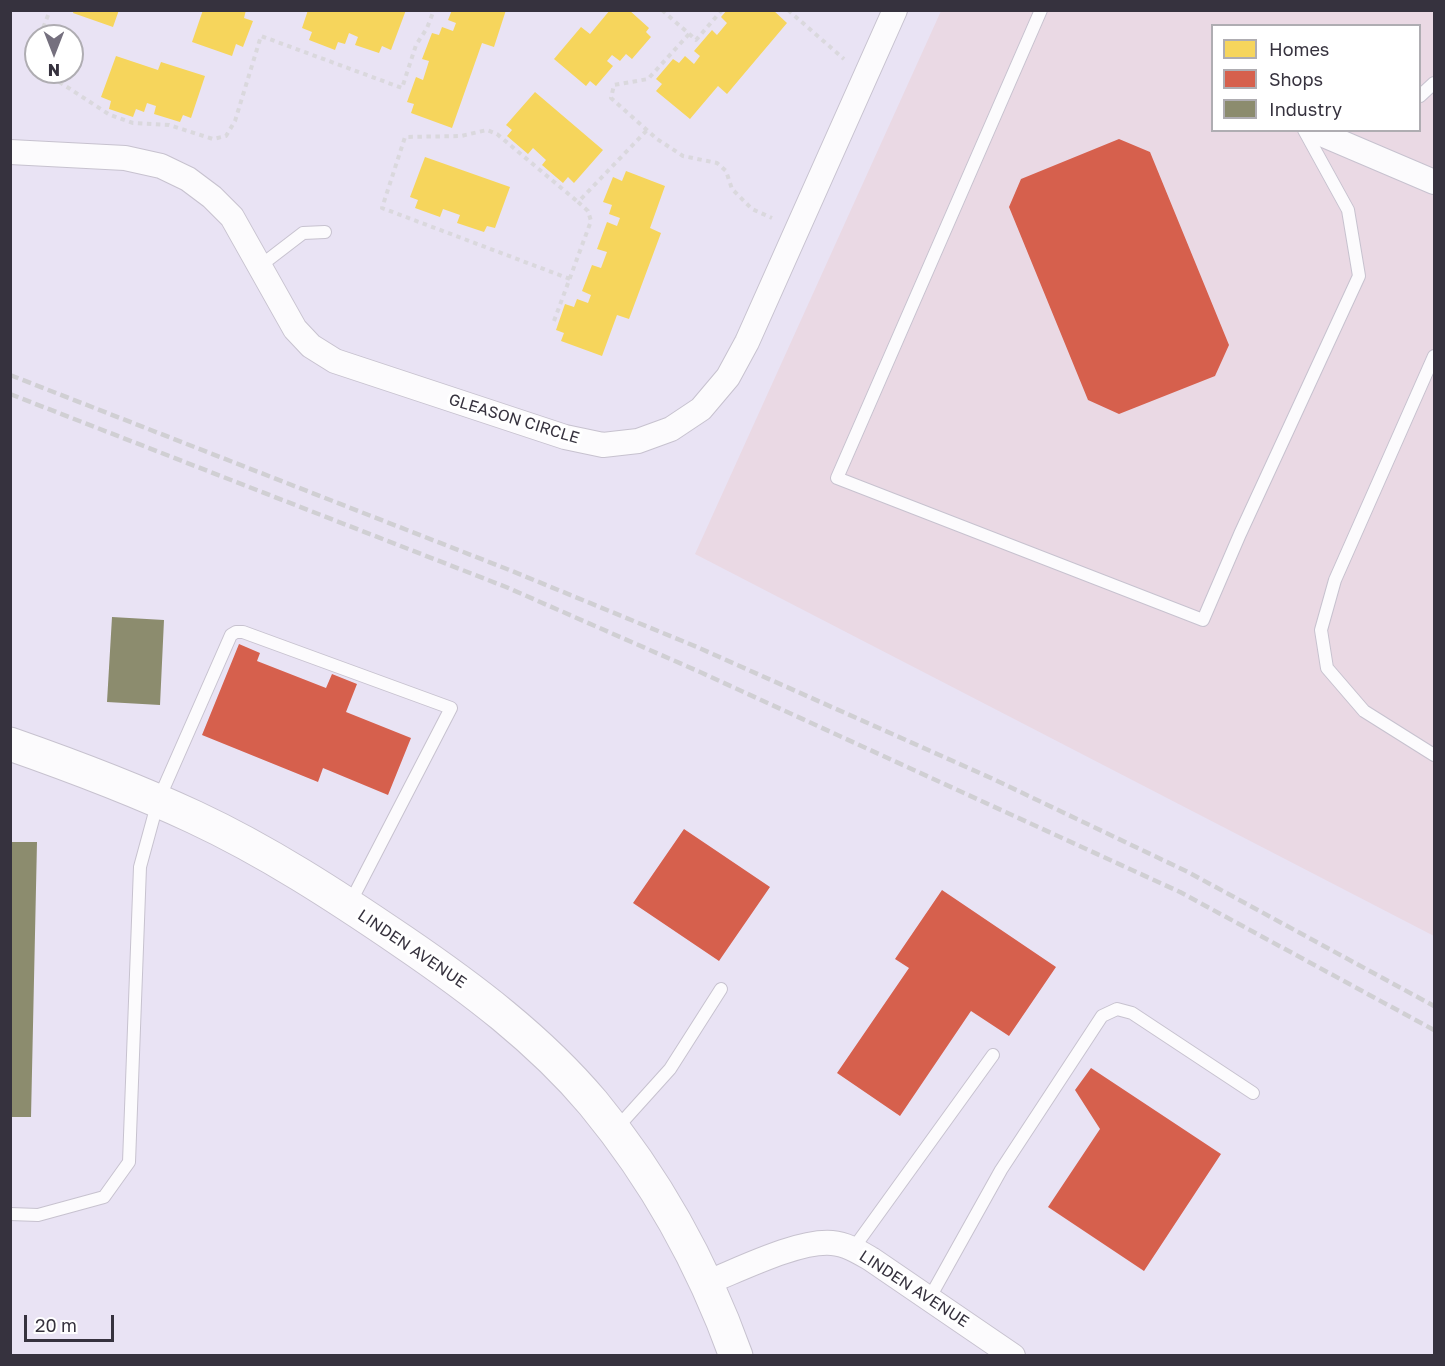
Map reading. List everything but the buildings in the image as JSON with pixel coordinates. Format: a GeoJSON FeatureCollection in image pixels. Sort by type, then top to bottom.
{"type":"FeatureCollection","features":[{"type":"Feature","properties":{"kind":"main road","name":"LINDEN AVENUE"},"geometry":{"type":"LineString","coordinates":[[10,744],[116,783],[195,818],[255,849],[444,969],[502,1013],[593,1103],[665,1205],[706,1283],[724,1322],[736,1356]]}},
{"type":"Feature","properties":{"kind":"street","name":"GLEASON CIRCLE"},"geometry":{"type":"LineString","coordinates":[[10,152],[125,158],[161,166],[188,179],[212,197],[232,217],[295,329],[311,346],[335,361],[565,437],[603,445],[638,441],[671,429],[701,409],[728,377],[747,342],[895,10]]}},
{"type":"Feature","properties":{"kind":"street"},"geometry":{"type":"LineString","coordinates":[[1317,132],[1434,182]]}},
{"type":"Feature","properties":{"kind":"street","name":"LINDEN AVENUE"},"geometry":{"type":"LineString","coordinates":[[706,1283],[790,1250],[833,1243],[853,1249],[872,1259],[1013,1356]]}},
{"type":"Feature","properties":{"kind":"lane"},"geometry":{"type":"LineString","coordinates":[[1041,10],[837,478],[1203,620],[1240,534],[1359,276],[1348,210],[1305,132]]}},
{"type":"Feature","properties":{"kind":"lane"},"geometry":{"type":"LineString","coordinates":[[1421,94],[1434,83]]}},
{"type":"Feature","properties":{"kind":"lane"},"geometry":{"type":"LineString","coordinates":[[260,266],[303,234],[324,232]]}},
{"type":"Feature","properties":{"kind":"lane"},"geometry":{"type":"LineString","coordinates":[[1434,356],[1335,580],[1320,630],[1327,668],[1364,711],[1434,755]]}},
{"type":"Feature","properties":{"kind":"lane"},"geometry":{"type":"LineString","coordinates":[[10,1214],[38,1215],[104,1197],[129,1162],[140,867],[158,801],[231,635],[236,632],[243,632],[452,708],[348,906]]}},
{"type":"Feature","properties":{"kind":"lane"},"geometry":{"type":"LineString","coordinates":[[614,1131],[670,1069],[722,989]]}},
{"type":"Feature","properties":{"kind":"lane"},"geometry":{"type":"LineString","coordinates":[[929,1299],[1001,1170],[1102,1016],[1117,1009],[1132,1013],[1253,1093]]}},
{"type":"Feature","properties":{"kind":"lane"},"geometry":{"type":"LineString","coordinates":[[853,1249],[993,1055]]}},
{"type":"Feature","properties":{"kind":"path"},"geometry":{"type":"LineString","coordinates":[[62,84],[110,115],[133,123],[169,125],[213,139],[226,136],[235,121],[261,36],[402,88],[416,45],[427,28],[434,10]]}},
{"type":"Feature","properties":{"kind":"path"},"geometry":{"type":"LineString","coordinates":[[662,10],[696,40],[723,10]]}},
{"type":"Feature","properties":{"kind":"path"},"geometry":{"type":"LineString","coordinates":[[788,10],[865,78]]}},
{"type":"Feature","properties":{"kind":"path"},"geometry":{"type":"LineString","coordinates":[[689,34],[648,79],[614,85],[611,98],[647,130],[682,156],[717,163],[726,171],[732,189],[752,209],[798,228]]}},
{"type":"Feature","properties":{"kind":"path"},"geometry":{"type":"LineString","coordinates":[[554,321],[570,279],[591,222],[588,212],[497,134],[487,130],[461,136],[405,137],[382,208],[570,279]]}},
{"type":"Feature","properties":{"kind":"path"},"geometry":{"type":"LineString","coordinates":[[578,202],[647,130]]}},
{"type":"Feature","properties":{"kind":"shaded area"},"geometry":{"type":"Polygon","coordinates":[[[941,11],[1434,11],[1434,936],[695,554],[941,11]]]}},
{"type":"Feature","properties":{"kind":"railway"},"geometry":{"type":"LineString","coordinates":[[10,375],[512,571],[697,647],[991,778],[1188,872],[1434,1006]]}},
{"type":"Feature","properties":{"kind":"railway"},"geometry":{"type":"LineString","coordinates":[[10,394],[506,587],[700,672],[1180,892],[1434,1030]]}}]}
